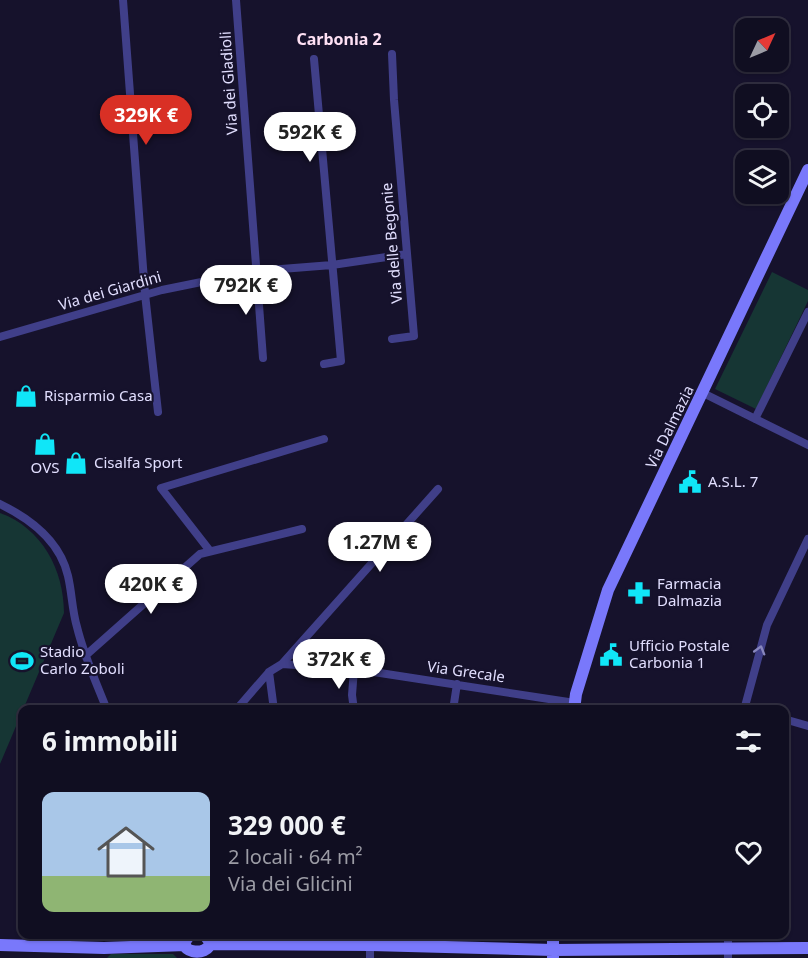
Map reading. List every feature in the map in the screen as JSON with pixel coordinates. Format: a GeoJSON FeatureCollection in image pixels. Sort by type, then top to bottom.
{"type":"FeatureCollection","features":[{"type":"Feature","properties":{"kind":"street"},"geometry":{"type":"LineString","coordinates":[[123,0],[145,294],[158,412]]}},
{"type":"Feature","properties":{"kind":"street","name":"Via dei Gladioli"},"geometry":{"type":"LineString","coordinates":[[236,0],[263,358]]}},
{"type":"Feature","properties":{"kind":"street","name":"Via delle Begonie"},"geometry":{"type":"LineString","coordinates":[[392,54],[414,336],[392,339]]}},
{"type":"Feature","properties":{"kind":"street"},"geometry":{"type":"LineString","coordinates":[[314,59],[341,361],[324,364]]}},
{"type":"Feature","properties":{"kind":"street","name":"Via Dalmazia"},"geometry":{"type":"LineString","coordinates":[[574,705],[608,590],[808,170]]}},
{"type":"Feature","properties":{"kind":"street","name":"Via dei Giardini"},"geometry":{"type":"LineString","coordinates":[[0,337],[145,294],[256,271],[332,265],[407,254]]}},
{"type":"Feature","properties":{"kind":"street"},"geometry":{"type":"LineString","coordinates":[[755,419],[808,312]]}},
{"type":"Feature","properties":{"kind":"street"},"geometry":{"type":"LineString","coordinates":[[703,393],[808,444]]}},
{"type":"Feature","properties":{"kind":"street"},"geometry":{"type":"LineString","coordinates":[[210,551],[161,488],[324,439]]}},
{"type":"Feature","properties":{"kind":"street"},"geometry":{"type":"LineString","coordinates":[[240,705],[269,672],[282,664],[438,489]]}},
{"type":"Feature","properties":{"kind":"street"},"geometry":{"type":"LineString","coordinates":[[0,504],[28,519],[39,528],[59,556],[68,575],[72,611],[85,656],[105,705]]}},
{"type":"Feature","properties":{"kind":"street"},"geometry":{"type":"LineString","coordinates":[[85,656],[200,554],[302,529]]}},
{"type":"Feature","properties":{"kind":"street"},"geometry":{"type":"LineString","coordinates":[[745,705],[767,625],[808,539]]}},
{"type":"Feature","properties":{"kind":"street","name":"Via Grecale"},"geometry":{"type":"LineString","coordinates":[[282,664],[354,669],[457,684],[569,705]]}},
{"type":"Feature","properties":{"kind":"street"},"geometry":{"type":"LineString","coordinates":[[353,705],[354,669]]}},
{"type":"Feature","properties":{"kind":"street"},"geometry":{"type":"LineString","coordinates":[[269,672],[273,705]]}},
{"type":"Feature","properties":{"kind":"street"},"geometry":{"type":"LineString","coordinates":[[454,705],[457,684]]}},
{"type":"Feature","properties":{"kind":"street"},"geometry":{"type":"LineString","coordinates":[[789,720],[808,726]]}},
{"type":"Feature","properties":{"kind":"street"},"geometry":{"type":"LineString","coordinates":[[0,945],[188,948],[195,957],[202,957],[209,951],[207,939],[370,940],[553,954],[728,954],[808,948]]}},
{"type":"Feature","properties":{"kind":"street"},"geometry":{"type":"LineString","coordinates":[[370,940],[370,958]]}},
{"type":"Feature","properties":{"kind":"green space"},"geometry":{"type":"Polygon","coordinates":[[[772,272],[808,290],[808,301],[756,409],[715,389],[772,272]]]}},
{"type":"Feature","properties":{"kind":"green space","name":"Stadio Carlo Zoboli"},"geometry":{"type":"Polygon","coordinates":[[[0,513],[28,529],[48,552],[60,581],[64,613],[25,705],[18,705],[18,722],[0,764],[0,513]]]}},
{"type":"Feature","properties":{"kind":"green space"},"geometry":{"type":"Polygon","coordinates":[[[111,954],[173,954],[177,958],[107,958],[111,954]]]}},
{"type":"Feature","properties":{"kind":"place","name":"Risparmio Casa"},"geometry":{"type":"Point","coordinates":[26,396]}},
{"type":"Feature","properties":{"kind":"place","name":"OVS"},"geometry":{"type":"Point","coordinates":[45,444]}},
{"type":"Feature","properties":{"kind":"place","name":"Cisalfa Sport"},"geometry":{"type":"Point","coordinates":[76,463]}},
{"type":"Feature","properties":{"kind":"place","name":"A.S.L. 7"},"geometry":{"type":"Point","coordinates":[690,482]}},
{"type":"Feature","properties":{"kind":"place","name":"Farmacia Dalmazia"},"geometry":{"type":"Point","coordinates":[639,593]}},
{"type":"Feature","properties":{"kind":"place","name":"Ufficio Postale Carbonia 1"},"geometry":{"type":"Point","coordinates":[611,655]}},
{"type":"Feature","properties":{"kind":"place","name":"Stadio Carlo Zoboli"},"geometry":{"type":"Point","coordinates":[22,661]}},
{"type":"Feature","properties":{"kind":"district","name":"Carbonia 2"},"geometry":{"type":"Point","coordinates":[339,39]}}]}
